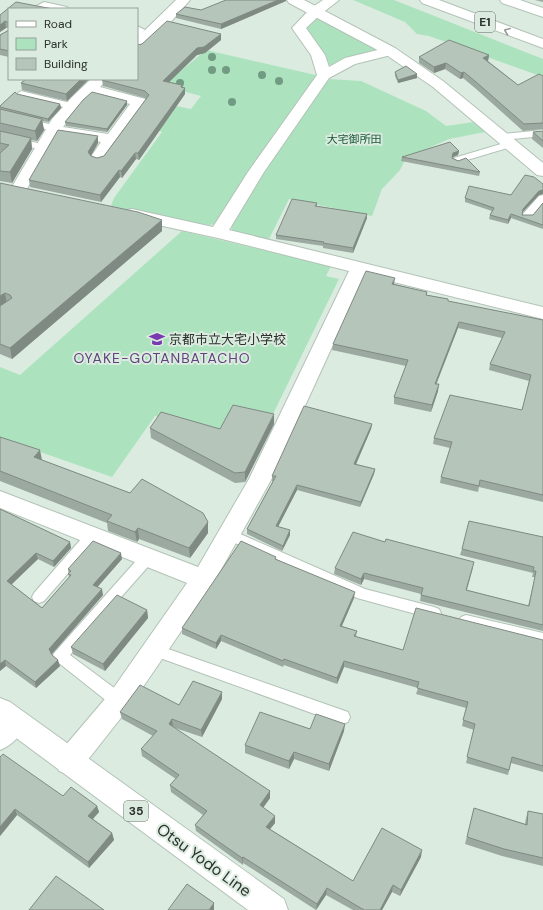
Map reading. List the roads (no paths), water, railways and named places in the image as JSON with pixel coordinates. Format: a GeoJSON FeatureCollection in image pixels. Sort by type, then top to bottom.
{"type":"FeatureCollection","features":[{"type":"Feature","properties":{"kind":"main road"},"geometry":{"type":"LineString","coordinates":[[138,37],[164,21],[183,0]]}},
{"type":"Feature","properties":{"kind":"main road"},"geometry":{"type":"LineString","coordinates":[[294,0],[316,10],[390,50],[438,84],[542,170]]}},
{"type":"Feature","properties":{"kind":"main road"},"geometry":{"type":"LineString","coordinates":[[324,75],[318,55],[299,28],[316,10],[332,0]]}},
{"type":"Feature","properties":{"kind":"main road","name":"E1"},"geometry":{"type":"LineString","coordinates":[[427,0],[543,44]]}},
{"type":"Feature","properties":{"kind":"main road","name":"E1"},"geometry":{"type":"LineString","coordinates":[[463,0],[521,22]]}},
{"type":"Feature","properties":{"kind":"main road"},"geometry":{"type":"LineString","coordinates":[[507,0],[543,13]]}},
{"type":"Feature","properties":{"kind":"main road"},"geometry":{"type":"LineString","coordinates":[[164,21],[179,25]]}},
{"type":"Feature","properties":{"kind":"main road"},"geometry":{"type":"LineString","coordinates":[[218,233],[256,172],[324,75],[350,62],[390,50]]}},
{"type":"Feature","properties":{"kind":"main road"},"geometry":{"type":"LineString","coordinates":[[0,187],[26,192],[43,147],[54,129],[72,106],[94,84],[140,102],[98,158]]}},
{"type":"Feature","properties":{"kind":"main road"},"geometry":{"type":"LineString","coordinates":[[54,129],[112,139]]}},
{"type":"Feature","properties":{"kind":"main road"},"geometry":{"type":"LineString","coordinates":[[119,211],[218,233],[543,313]]}},
{"type":"Feature","properties":{"kind":"main road"},"geometry":{"type":"LineString","coordinates":[[69,762],[120,701],[203,579],[260,480],[359,268]]}},
{"type":"Feature","properties":{"kind":"main road"},"geometry":{"type":"LineString","coordinates":[[0,499],[203,579]]}},
{"type":"Feature","properties":{"kind":"main road","name":"Otsu Yodo Line"},"geometry":{"type":"LineString","coordinates":[[5,723],[69,762],[273,910]]}},
{"type":"Feature","properties":{"kind":"lane"},"geometry":{"type":"LineString","coordinates":[[38,8],[44,4],[60,8]]}},
{"type":"Feature","properties":{"kind":"lane"},"geometry":{"type":"LineString","coordinates":[[21,94],[72,106]]}},
{"type":"Feature","properties":{"kind":"lane"},"geometry":{"type":"LineString","coordinates":[[0,116],[54,129]]}},
{"type":"Feature","properties":{"kind":"lane"},"geometry":{"type":"LineString","coordinates":[[457,160],[507,141],[543,133]]}},
{"type":"Feature","properties":{"kind":"lane"},"geometry":{"type":"LineString","coordinates":[[0,137],[43,147]]}},
{"type":"Feature","properties":{"kind":"lane"},"geometry":{"type":"LineString","coordinates":[[527,216],[543,198]]}},
{"type":"Feature","properties":{"kind":"lane"},"geometry":{"type":"LineString","coordinates":[[229,534],[362,594],[543,639]]}},
{"type":"Feature","properties":{"kind":"lane"},"geometry":{"type":"LineString","coordinates":[[39,597],[93,535]]}},
{"type":"Feature","properties":{"kind":"lane"},"geometry":{"type":"LineString","coordinates":[[120,701],[60,656],[148,557]]}},
{"type":"Feature","properties":{"kind":"lane"},"geometry":{"type":"LineString","coordinates":[[154,650],[342,717]]}},
{"type":"Feature","properties":{"kind":"place","name":"京都市立大宅小学校"},"geometry":{"type":"Point","coordinates":[157,339]}},
{"type":"Feature","properties":{"kind":"district","name":"OYAKE-GOTANBATACHO"},"geometry":{"type":"Point","coordinates":[162,358]}},
{"type":"Feature","properties":{"kind":"park label","name":"大宅御所田"},"geometry":{"type":"Point","coordinates":[354,139]}}]}
